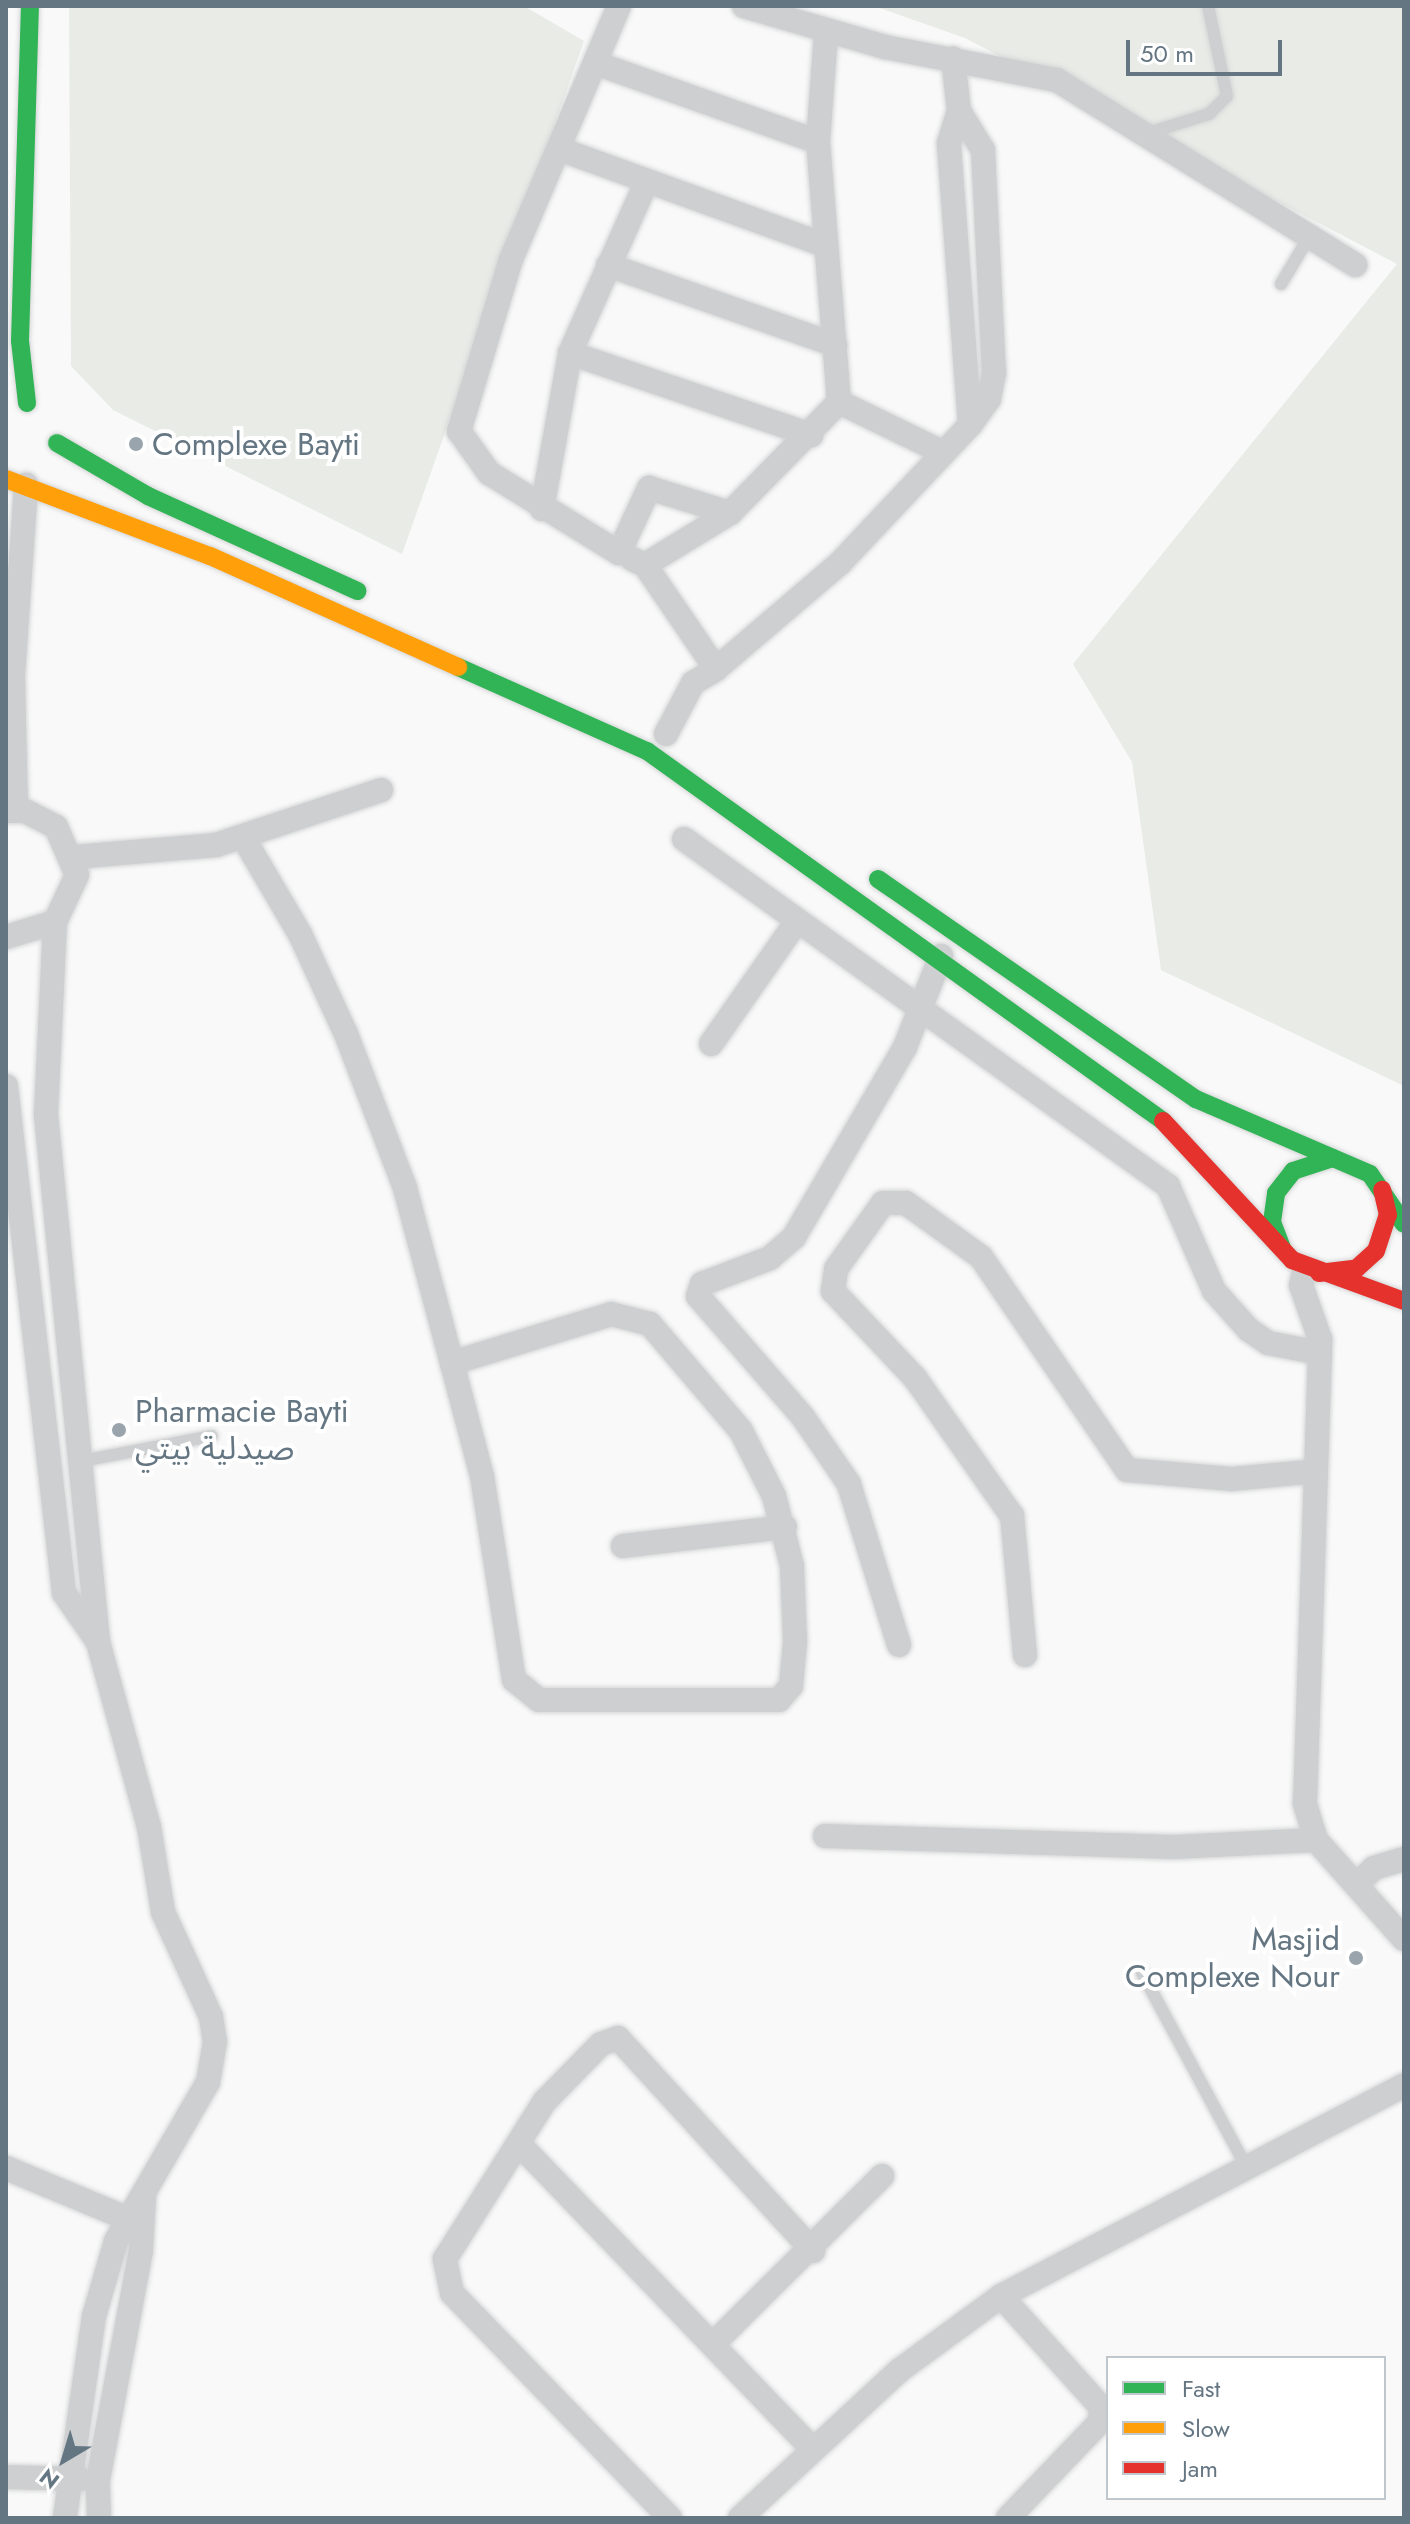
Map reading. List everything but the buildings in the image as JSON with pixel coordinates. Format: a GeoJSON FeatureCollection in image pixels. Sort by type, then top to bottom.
{"type":"FeatureCollection","features":[{"type":"Feature","properties":{"kind":"main road"},"geometry":{"type":"LineString","coordinates":[[27,403],[20,341],[30,6]]}},
{"type":"Feature","properties":{"kind":"main road"},"geometry":{"type":"LineString","coordinates":[[6,403],[27,403],[48,416],[57,443],[148,496],[377,600]]}},
{"type":"Feature","properties":{"kind":"main road"},"geometry":{"type":"LineString","coordinates":[[57,443],[30,475],[608,730],[715,795],[1149,1106],[1282,1248],[1312,1271],[1404,1301]]}},
{"type":"Feature","properties":{"kind":"main road"},"geometry":{"type":"LineString","coordinates":[[641,721],[672,739]]}},
{"type":"Feature","properties":{"kind":"main road"},"geometry":{"type":"LineString","coordinates":[[859,866],[1196,1099],[1333,1158],[1353,1163],[1382,1190],[1404,1224]]}},
{"type":"Feature","properties":{"kind":"main road"},"geometry":{"type":"LineString","coordinates":[[1282,1248],[1272,1222],[1276,1193],[1305,1163],[1333,1158]]}},
{"type":"Feature","properties":{"kind":"main road"},"geometry":{"type":"LineString","coordinates":[[1312,1271],[1357,1268],[1376,1251],[1388,1215],[1382,1190]]}},
{"type":"Feature","properties":{"kind":"street"},"geometry":{"type":"LineString","coordinates":[[619,6],[562,150],[511,259],[459,431],[489,473],[542,509],[645,565],[716,669]]}},
{"type":"Feature","properties":{"kind":"street"},"geometry":{"type":"LineString","coordinates":[[744,6],[826,32],[1057,80],[1355,265]]}},
{"type":"Feature","properties":{"kind":"street"},"geometry":{"type":"LineString","coordinates":[[645,565],[730,513],[811,435],[839,402],[835,345],[821,244],[818,142],[826,32]]}},
{"type":"Feature","properties":{"kind":"street"},"geometry":{"type":"LineString","coordinates":[[672,739],[693,683],[716,669],[795,607],[970,425],[949,143],[959,111],[953,58]]}},
{"type":"Feature","properties":{"kind":"street"},"geometry":{"type":"LineString","coordinates":[[598,64],[818,142]]}},
{"type":"Feature","properties":{"kind":"street"},"geometry":{"type":"LineString","coordinates":[[562,150],[821,244]]}},
{"type":"Feature","properties":{"kind":"street"},"geometry":{"type":"LineString","coordinates":[[542,509],[570,353],[646,183]]}},
{"type":"Feature","properties":{"kind":"street"},"geometry":{"type":"LineString","coordinates":[[608,265],[835,345]]}},
{"type":"Feature","properties":{"kind":"street"},"geometry":{"type":"LineString","coordinates":[[570,353],[811,435]]}},
{"type":"Feature","properties":{"kind":"street"},"geometry":{"type":"LineString","coordinates":[[839,402],[942,452]]}},
{"type":"Feature","properties":{"kind":"street"},"geometry":{"type":"LineString","coordinates":[[30,475],[13,676],[11,810],[56,827],[74,857],[74,892],[55,922],[46,1115],[98,1642],[149,1827],[163,1912],[211,2017],[215,2042],[208,2082],[144,2198],[124,2217],[94,2316],[67,2478],[65,2518]]}},
{"type":"Feature","properties":{"kind":"street"},"geometry":{"type":"LineString","coordinates":[[619,553],[640,493],[649,488],[730,513]]}},
{"type":"Feature","properties":{"kind":"street"},"geometry":{"type":"LineString","coordinates":[[74,857],[160,855],[243,837],[381,790]]}},
{"type":"Feature","properties":{"kind":"street"},"geometry":{"type":"LineString","coordinates":[[243,837],[346,1034],[405,1188],[482,1476],[514,1680],[529,1696],[784,1697],[795,1642],[785,1527],[741,1431],[641,1318],[611,1314],[452,1363]]}},
{"type":"Feature","properties":{"kind":"street"},"geometry":{"type":"LineString","coordinates":[[684,839],[1168,1186],[1214,1291],[1249,1330],[1268,1343],[1320,1353]]}},
{"type":"Feature","properties":{"kind":"street"},"geometry":{"type":"LineString","coordinates":[[711,1044],[797,921]]}},
{"type":"Feature","properties":{"kind":"street"},"geometry":{"type":"LineString","coordinates":[[6,937],[55,922]]}},
{"type":"Feature","properties":{"kind":"street"},"geometry":{"type":"LineString","coordinates":[[899,1645],[849,1484],[803,1417],[698,1296],[702,1284],[770,1258],[794,1237],[920,1010],[941,956]]}},
{"type":"Feature","properties":{"kind":"street"},"geometry":{"type":"LineString","coordinates":[[6,1086],[64,1593],[98,1642]]}},
{"type":"Feature","properties":{"kind":"street"},"geometry":{"type":"LineString","coordinates":[[1025,1655],[1012,1516],[915,1378],[833,1291],[836,1269],[883,1203],[906,1203],[981,1257],[1127,1470],[1232,1479],[1316,1480]]}},
{"type":"Feature","properties":{"kind":"street"},"geometry":{"type":"LineString","coordinates":[[1312,1271],[1301,1285],[1320,1353],[1305,1803],[1316,1840],[1404,1939]]}},
{"type":"Feature","properties":{"kind":"street"},"geometry":{"type":"LineString","coordinates":[[53,1490],[85,1489]]}},
{"type":"Feature","properties":{"kind":"street"},"geometry":{"type":"LineString","coordinates":[[623,1546],[785,1527]]}},
{"type":"Feature","properties":{"kind":"street"},"geometry":{"type":"LineString","coordinates":[[825,1836],[1174,1847],[1316,1840]]}},
{"type":"Feature","properties":{"kind":"street"},"geometry":{"type":"LineString","coordinates":[[1357,1884],[1374,1868],[1404,1859]]}},
{"type":"Feature","properties":{"kind":"street"},"geometry":{"type":"LineString","coordinates":[[670,2518],[448,2283],[445,2259],[521,2146],[545,2101],[601,2044],[629,2041],[813,2251]]}},
{"type":"Feature","properties":{"kind":"street"},"geometry":{"type":"LineString","coordinates":[[740,2518],[910,2362],[1001,2296],[1404,2085]]}},
{"type":"Feature","properties":{"kind":"street"},"geometry":{"type":"LineString","coordinates":[[521,2146],[813,2449]]}},
{"type":"Feature","properties":{"kind":"street"},"geometry":{"type":"LineString","coordinates":[[6,2168],[124,2217]]}},
{"type":"Feature","properties":{"kind":"street"},"geometry":{"type":"LineString","coordinates":[[714,2343],[813,2251],[882,2176]]}},
{"type":"Feature","properties":{"kind":"street"},"geometry":{"type":"LineString","coordinates":[[99,2518],[98,2480],[144,2198]]}},
{"type":"Feature","properties":{"kind":"street"},"geometry":{"type":"LineString","coordinates":[[1001,2296],[1101,2407],[1100,2422],[1008,2518]]}},
{"type":"Feature","properties":{"kind":"street"},"geometry":{"type":"LineString","coordinates":[[6,2477],[98,2480]]}},
{"type":"Feature","properties":{"kind":"lane"},"geometry":{"type":"LineString","coordinates":[[1145,134],[1209,114],[1227,96],[1208,6]]}},
{"type":"Feature","properties":{"kind":"lane"},"geometry":{"type":"LineString","coordinates":[[1281,284],[1309,237]]}},
{"type":"Feature","properties":{"kind":"lane"},"geometry":{"type":"LineString","coordinates":[[82,1461],[212,1436]]}},
{"type":"Feature","properties":{"kind":"lane"},"geometry":{"type":"LineString","coordinates":[[1142,1973],[1247,2168]]}},
{"type":"Feature","properties":{"kind":"shaded area"},"geometry":{"type":"Polygon","coordinates":[[[69,6],[524,6],[584,41],[402,554],[113,410],[71,366],[69,6]]]}},
{"type":"Feature","properties":{"kind":"shaded area"},"geometry":{"type":"Polygon","coordinates":[[[874,6],[1404,6],[1404,1086],[1161,970],[1132,762],[1073,664],[1397,264],[965,38],[874,6]]]}},
{"type":"Feature","properties":{"kind":"traffic: fast"},"geometry":{"type":"LineString","coordinates":[[27,403],[20,341],[30,6]]}},
{"type":"Feature","properties":{"kind":"traffic: fast"},"geometry":{"type":"LineString","coordinates":[[57,443],[148,496],[357,591]]}},
{"type":"Feature","properties":{"kind":"traffic: fast"},"geometry":{"type":"LineString","coordinates":[[458,667],[647,751],[1163,1121]]}},
{"type":"Feature","properties":{"kind":"traffic: fast"},"geometry":{"type":"LineString","coordinates":[[878,879],[1196,1099],[1370,1174],[1404,1224]]}},
{"type":"Feature","properties":{"kind":"traffic: fast"},"geometry":{"type":"LineString","coordinates":[[1282,1248],[1272,1222],[1276,1193],[1293,1171],[1333,1158]]}},
{"type":"Feature","properties":{"kind":"traffic: slow"},"geometry":{"type":"LineString","coordinates":[[6,479],[210,556],[458,667]]}},
{"type":"Feature","properties":{"kind":"traffic: jam"},"geometry":{"type":"LineString","coordinates":[[1163,1121],[1292,1260],[1404,1301]]}},
{"type":"Feature","properties":{"kind":"traffic: jam"},"geometry":{"type":"LineString","coordinates":[[1319,1273],[1357,1268],[1376,1251],[1388,1215],[1382,1190]]}},
{"type":"Feature","properties":{"kind":"place","name":"Complexe Bayti"},"geometry":{"type":"Point","coordinates":[136,444]}},
{"type":"Feature","properties":{"kind":"place","name":"Pharmacie Bayti صيدلية بيتي"},"geometry":{"type":"Point","coordinates":[119,1430]}},
{"type":"Feature","properties":{"kind":"place","name":"Masjid Complexe Nour"},"geometry":{"type":"Point","coordinates":[1356,1958]}}]}
